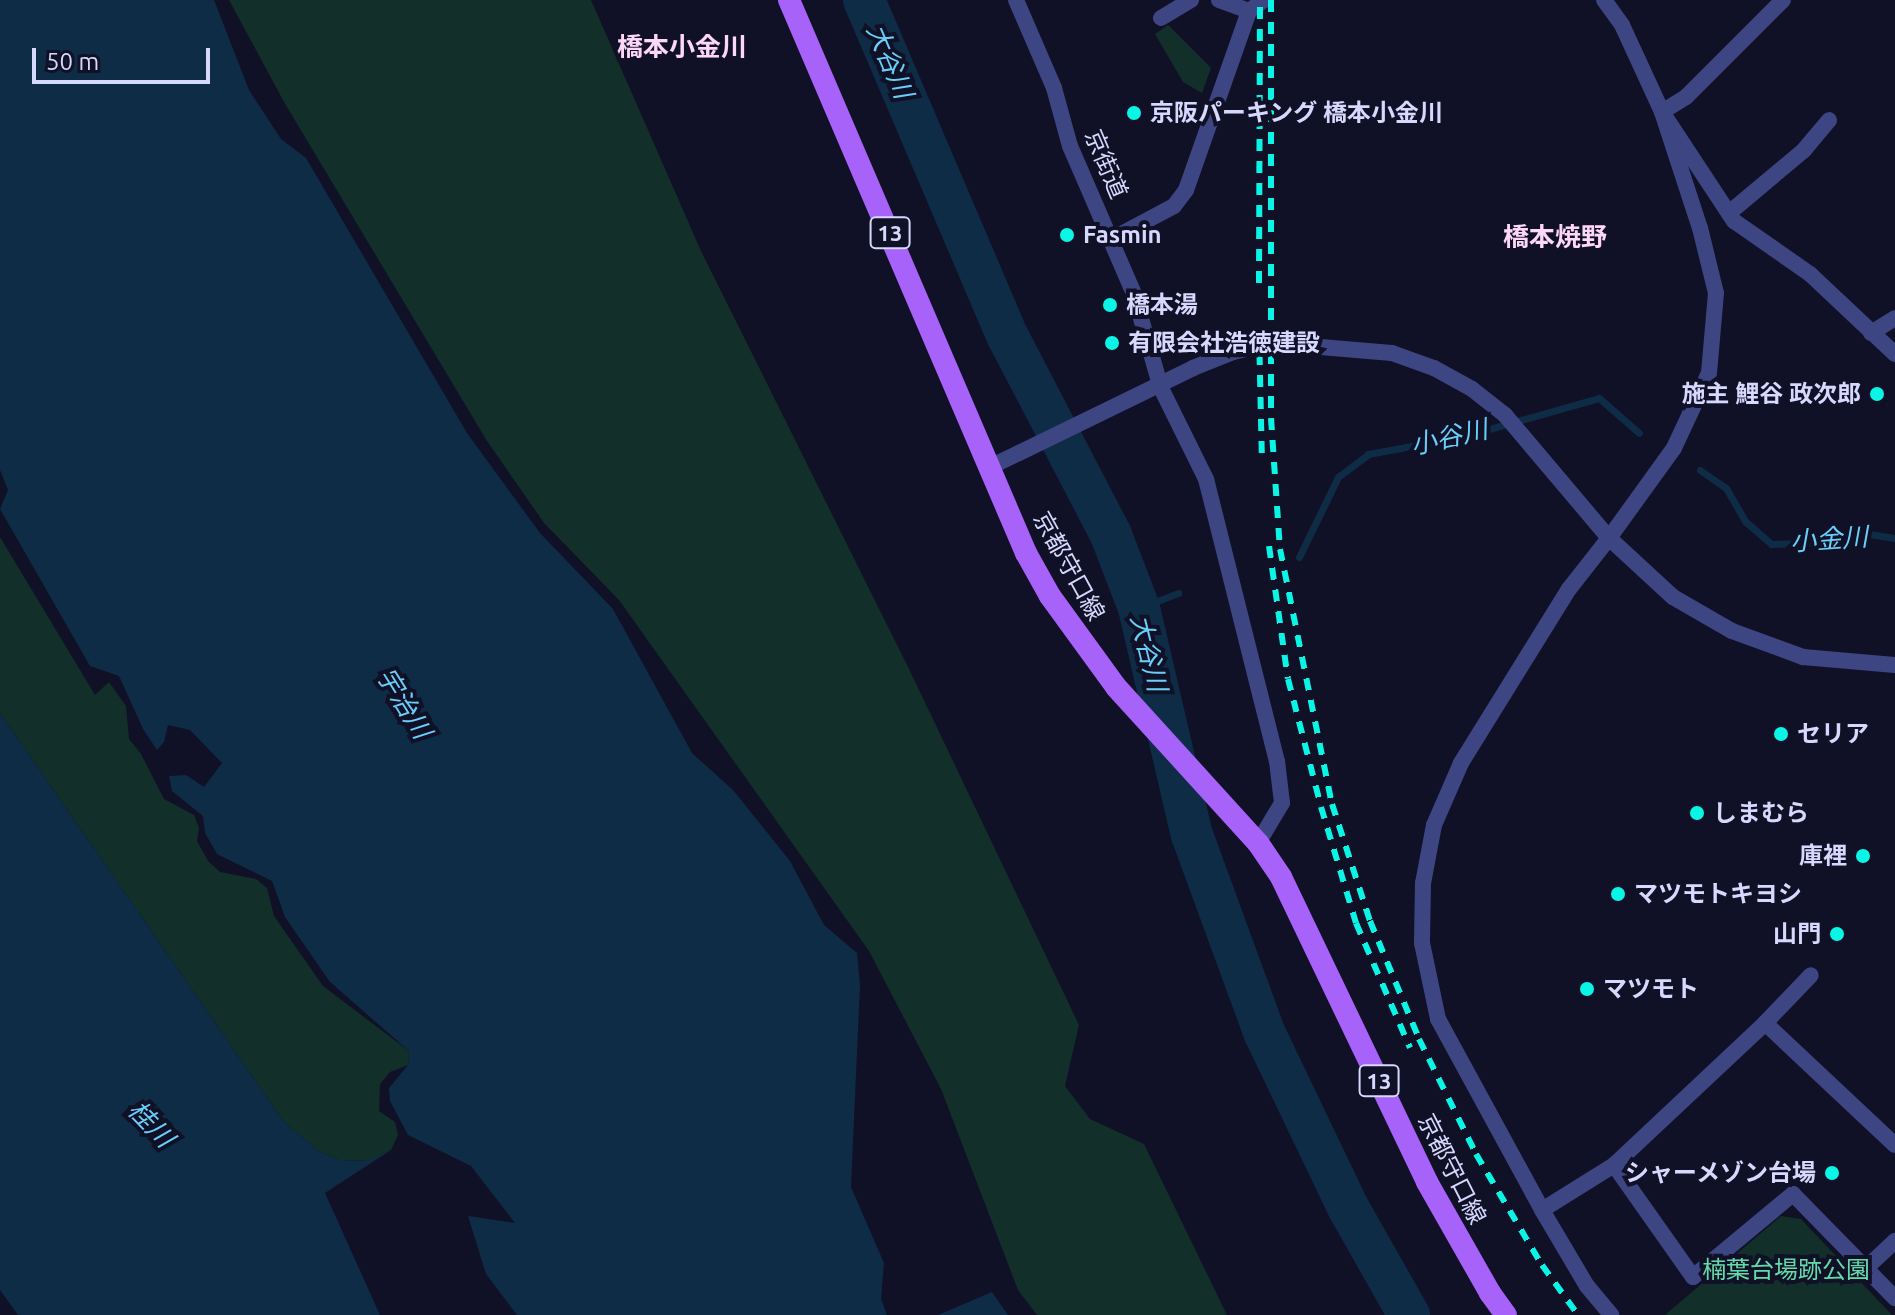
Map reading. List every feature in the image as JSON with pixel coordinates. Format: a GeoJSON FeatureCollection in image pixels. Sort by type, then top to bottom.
{"type":"FeatureCollection","features":[{"type":"Feature","properties":{"kind":"main road","name":"京都守口線"},"geometry":{"type":"LineString","coordinates":[[789,0],[992,466],[1026,553],[1050,596],[1116,687],[1258,843],[1281,877],[1427,1182],[1506,1315]]}},
{"type":"Feature","properties":{"kind":"street","name":"京街道"},"geometry":{"type":"LineString","coordinates":[[1016,0],[1054,88],[1070,146],[1134,294],[1161,388],[1206,479],[1277,761],[1282,803],[1258,843]]}},
{"type":"Feature","properties":{"kind":"street"},"geometry":{"type":"LineString","coordinates":[[1161,18],[1191,0]]}},
{"type":"Feature","properties":{"kind":"street"},"geometry":{"type":"LineString","coordinates":[[1219,0],[1249,11]]}},
{"type":"Feature","properties":{"kind":"street"},"geometry":{"type":"LineString","coordinates":[[1112,239],[1174,206],[1186,190],[1249,11],[1264,0]]}},
{"type":"Feature","properties":{"kind":"street"},"geometry":{"type":"LineString","coordinates":[[1604,0],[1622,25],[1662,112],[1700,228],[1716,293],[1709,373],[1674,448],[1569,589],[1461,763],[1434,825],[1423,883],[1422,943],[1438,1019],[1542,1210],[1587,1286],[1611,1315]]}},
{"type":"Feature","properties":{"kind":"street"},"geometry":{"type":"LineString","coordinates":[[1662,112],[1686,97],[1783,0]]}},
{"type":"Feature","properties":{"kind":"street"},"geometry":{"type":"LineString","coordinates":[[1662,112],[1734,221],[1810,274],[1895,354]]}},
{"type":"Feature","properties":{"kind":"street"},"geometry":{"type":"LineString","coordinates":[[1729,213],[1804,150],[1829,120]]}},
{"type":"Feature","properties":{"kind":"street"},"geometry":{"type":"LineString","coordinates":[[1871,333],[1895,318]]}},
{"type":"Feature","properties":{"kind":"street"},"geometry":{"type":"LineString","coordinates":[[992,466],[1193,368],[1233,352],[1267,344],[1392,353],[1434,368],[1472,389],[1505,415],[1609,538],[1673,597],[1732,631],[1803,657],[1895,665]]}},
{"type":"Feature","properties":{"kind":"street"},"geometry":{"type":"LineString","coordinates":[[1542,1210],[1614,1165],[1765,1023],[1811,975]]}},
{"type":"Feature","properties":{"kind":"street"},"geometry":{"type":"LineString","coordinates":[[1765,1023],[1895,1145]]}},
{"type":"Feature","properties":{"kind":"street"},"geometry":{"type":"LineString","coordinates":[[1614,1165],[1693,1277],[1793,1194],[1895,1298]]}},
{"type":"Feature","properties":{"kind":"street"},"geometry":{"type":"LineString","coordinates":[[1866,1268],[1895,1241]]}},
{"type":"Feature","properties":{"kind":"green space"},"geometry":{"type":"Polygon","coordinates":[[[229,0],[591,0],[701,251],[910,671],[1079,1025],[1065,1086],[1090,1119],[1144,1144],[1227,1315],[1037,1315],[1018,1290],[941,1089],[869,951],[619,600],[544,523],[487,441],[284,102],[229,0]]]}},
{"type":"Feature","properties":{"kind":"green space"},"geometry":{"type":"Polygon","coordinates":[[[1168,25],[1211,68],[1202,93],[1183,82],[1155,34],[1168,25]]]}},
{"type":"Feature","properties":{"kind":"green space"},"geometry":{"type":"Polygon","coordinates":[[[0,537],[95,695],[109,682],[126,706],[129,739],[141,754],[164,799],[194,815],[199,828],[197,841],[208,861],[220,872],[256,879],[267,888],[274,916],[323,986],[409,1051],[408,1065],[390,1072],[380,1084],[379,1111],[395,1122],[398,1135],[391,1150],[368,1161],[339,1160],[317,1150],[284,1122],[0,713],[0,537]]]}},
{"type":"Feature","properties":{"kind":"green space","name":"楠葉台場跡公園"},"geometry":{"type":"Polygon","coordinates":[[[1781,1216],[1801,1219],[1892,1315],[1665,1315],[1781,1216]]]}},
{"type":"Feature","properties":{"kind":"water","name":"宇治川"},"geometry":{"type":"Polygon","coordinates":[[[0,0],[214,0],[249,90],[281,139],[306,158],[467,433],[540,533],[613,609],[692,753],[733,790],[790,861],[824,925],[857,953],[860,985],[851,1187],[884,1263],[881,1299],[887,1315],[517,1315],[486,1274],[468,1216],[515,1223],[471,1166],[408,1135],[390,1101],[389,1088],[408,1065],[409,1051],[330,982],[285,917],[272,881],[217,854],[205,833],[203,816],[172,791],[169,776],[186,775],[204,787],[222,763],[190,730],[168,725],[164,742],[157,750],[143,729],[119,676],[90,666],[0,509],[8,490],[0,470],[0,0]]]}},
{"type":"Feature","properties":{"kind":"water","name":"桂川"},"geometry":{"type":"Polygon","coordinates":[[[0,713],[284,1122],[317,1150],[339,1160],[367,1161],[391,1150],[325,1193],[380,1315],[18,1315],[0,1290],[0,713]]]}},
{"type":"Feature","properties":{"kind":"water"},"geometry":{"type":"Polygon","coordinates":[[[992,1292],[1008,1315],[938,1315],[992,1292]]]}},
{"type":"Feature","properties":{"kind":"waterway","name":"大谷川"},"geometry":{"type":"LineString","coordinates":[[864,0],[1008,337],[1111,535],[1139,608],[1192,835],[1265,1034],[1349,1209],[1409,1315]]}},
{"type":"Feature","properties":{"kind":"waterway","name":"小谷川"},"geometry":{"type":"LineString","coordinates":[[1299,557],[1338,477],[1368,454],[1461,437],[1599,398],[1639,433]]}},
{"type":"Feature","properties":{"kind":"waterway","name":"小金川"},"geometry":{"type":"LineString","coordinates":[[1700,470],[1726,488],[1746,522],[1771,544],[1814,543],[1863,533],[1895,538]]}},
{"type":"Feature","properties":{"kind":"waterway","name":"小金川"},"geometry":{"type":"LineString","coordinates":[[1139,608],[1178,593]]}},
{"type":"Feature","properties":{"kind":"railway"},"geometry":{"type":"LineString","coordinates":[[1271,0],[1271,418],[1280,549],[1332,804],[1370,921],[1419,1039],[1476,1154],[1542,1265],[1578,1315]]}},
{"type":"Feature","properties":{"kind":"railway"},"geometry":{"type":"LineString","coordinates":[[1259,283],[1260,3]]}},
{"type":"Feature","properties":{"kind":"railway"},"geometry":{"type":"LineString","coordinates":[[1259,331],[1262,459]]}},
{"type":"Feature","properties":{"kind":"railway"},"geometry":{"type":"LineString","coordinates":[[1269,546],[1288,679],[1321,807],[1356,923],[1410,1048]]}},
{"type":"Feature","properties":{"kind":"place","name":"京阪パーキング 橋本小金川"},"geometry":{"type":"Point","coordinates":[1134,113]}},
{"type":"Feature","properties":{"kind":"place","name":"Fasmin"},"geometry":{"type":"Point","coordinates":[1067,235]}},
{"type":"Feature","properties":{"kind":"place","name":"橋本湯"},"geometry":{"type":"Point","coordinates":[1110,305]}},
{"type":"Feature","properties":{"kind":"place","name":"有限会社浩徳建設"},"geometry":{"type":"Point","coordinates":[1112,343]}},
{"type":"Feature","properties":{"kind":"place","name":"施主 鯉谷 政次郎"},"geometry":{"type":"Point","coordinates":[1877,394]}},
{"type":"Feature","properties":{"kind":"place","name":"セリア"},"geometry":{"type":"Point","coordinates":[1781,734]}},
{"type":"Feature","properties":{"kind":"place","name":"しまむら"},"geometry":{"type":"Point","coordinates":[1697,813]}},
{"type":"Feature","properties":{"kind":"place","name":"庫裡"},"geometry":{"type":"Point","coordinates":[1863,856]}},
{"type":"Feature","properties":{"kind":"place","name":"マツモトキヨシ"},"geometry":{"type":"Point","coordinates":[1618,894]}},
{"type":"Feature","properties":{"kind":"place","name":"山門"},"geometry":{"type":"Point","coordinates":[1837,934]}},
{"type":"Feature","properties":{"kind":"place","name":"マツモト"},"geometry":{"type":"Point","coordinates":[1587,989]}},
{"type":"Feature","properties":{"kind":"place","name":"シャーメゾン台場"},"geometry":{"type":"Point","coordinates":[1832,1173]}},
{"type":"Feature","properties":{"kind":"district","name":"橋本小金川"},"geometry":{"type":"Point","coordinates":[682,47]}},
{"type":"Feature","properties":{"kind":"district","name":"橋本焼野"},"geometry":{"type":"Point","coordinates":[1555,237]}}]}
